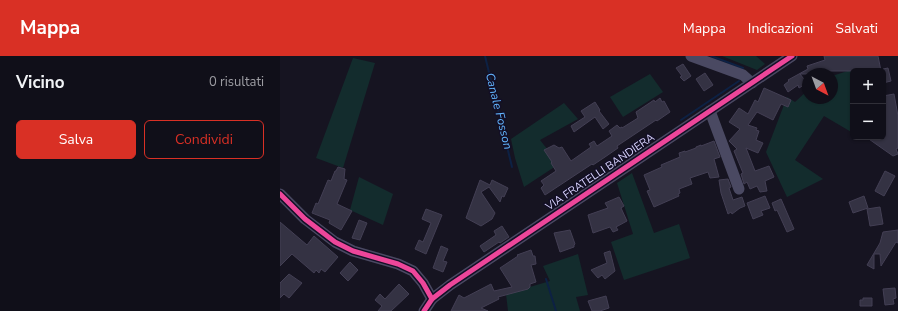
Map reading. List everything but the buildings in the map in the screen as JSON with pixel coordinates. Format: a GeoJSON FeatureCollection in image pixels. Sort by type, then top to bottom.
{"type":"FeatureCollection","features":[{"type":"Feature","properties":{"kind":"street"},"geometry":{"type":"LineString","coordinates":[[691,56],[743,75],[752,83]]}},
{"type":"Feature","properties":{"kind":"street","name":"VIA FRATELLI BANDIERA"},"geometry":{"type":"LineString","coordinates":[[424,311],[432,299],[450,285],[792,56]]}},
{"type":"Feature","properties":{"kind":"street"},"geometry":{"type":"LineString","coordinates":[[710,111],[739,189]]}},
{"type":"Feature","properties":{"kind":"street"},"geometry":{"type":"LineString","coordinates":[[280,194],[305,219],[335,242],[353,251],[398,264],[413,271],[423,283],[432,299]]}},
{"type":"Feature","properties":{"kind":"green space"},"geometry":{"type":"Polygon","coordinates":[[[722,56],[756,56],[765,64],[757,70],[722,56]]]}},
{"type":"Feature","properties":{"kind":"green space"},"geometry":{"type":"Polygon","coordinates":[[[353,58],[375,63],[343,168],[316,158],[353,58]]]}},
{"type":"Feature","properties":{"kind":"green space"},"geometry":{"type":"Polygon","coordinates":[[[850,70],[850,131],[824,116],[795,160],[823,179],[787,197],[766,152],[787,97],[795,102],[802,96],[802,104],[838,104],[838,74],[850,70]]]}},
{"type":"Feature","properties":{"kind":"green space"},"geometry":{"type":"Polygon","coordinates":[[[650,74],[663,92],[623,117],[610,97],[650,74]]]}},
{"type":"Feature","properties":{"kind":"green space"},"geometry":{"type":"Polygon","coordinates":[[[564,103],[578,119],[540,140],[559,164],[524,187],[511,139],[564,103]]]}},
{"type":"Feature","properties":{"kind":"green space"},"geometry":{"type":"Polygon","coordinates":[[[632,173],[654,233],[679,224],[690,258],[624,280],[611,242],[633,234],[617,183],[632,173]]]}},
{"type":"Feature","properties":{"kind":"green space"},"geometry":{"type":"Polygon","coordinates":[[[359,177],[393,194],[383,225],[350,210],[359,177]]]}},
{"type":"Feature","properties":{"kind":"green space"},"geometry":{"type":"Polygon","coordinates":[[[578,254],[588,295],[576,297],[580,311],[508,311],[506,294],[550,281],[543,266],[578,254]]]}},
{"type":"Feature","properties":{"kind":"waterway","name":"Canale Fosson"},"geometry":{"type":"LineString","coordinates":[[485,56],[512,167]]}},
{"type":"Feature","properties":{"kind":"waterway"},"geometry":{"type":"LineString","coordinates":[[711,56],[743,68]]}},
{"type":"Feature","properties":{"kind":"waterway"},"geometry":{"type":"LineString","coordinates":[[681,120],[739,81]]}},
{"type":"Feature","properties":{"kind":"waterway"},"geometry":{"type":"LineString","coordinates":[[546,279],[556,311]]}},
{"type":"Feature","properties":{"kind":"cycle path"},"geometry":{"type":"LineString","coordinates":[[424,311],[432,299],[450,285],[792,56]]}},
{"type":"Feature","properties":{"kind":"cycle path"},"geometry":{"type":"LineString","coordinates":[[280,194],[305,219],[335,242],[353,251],[398,264],[413,271],[423,283],[432,299]]}}]}
